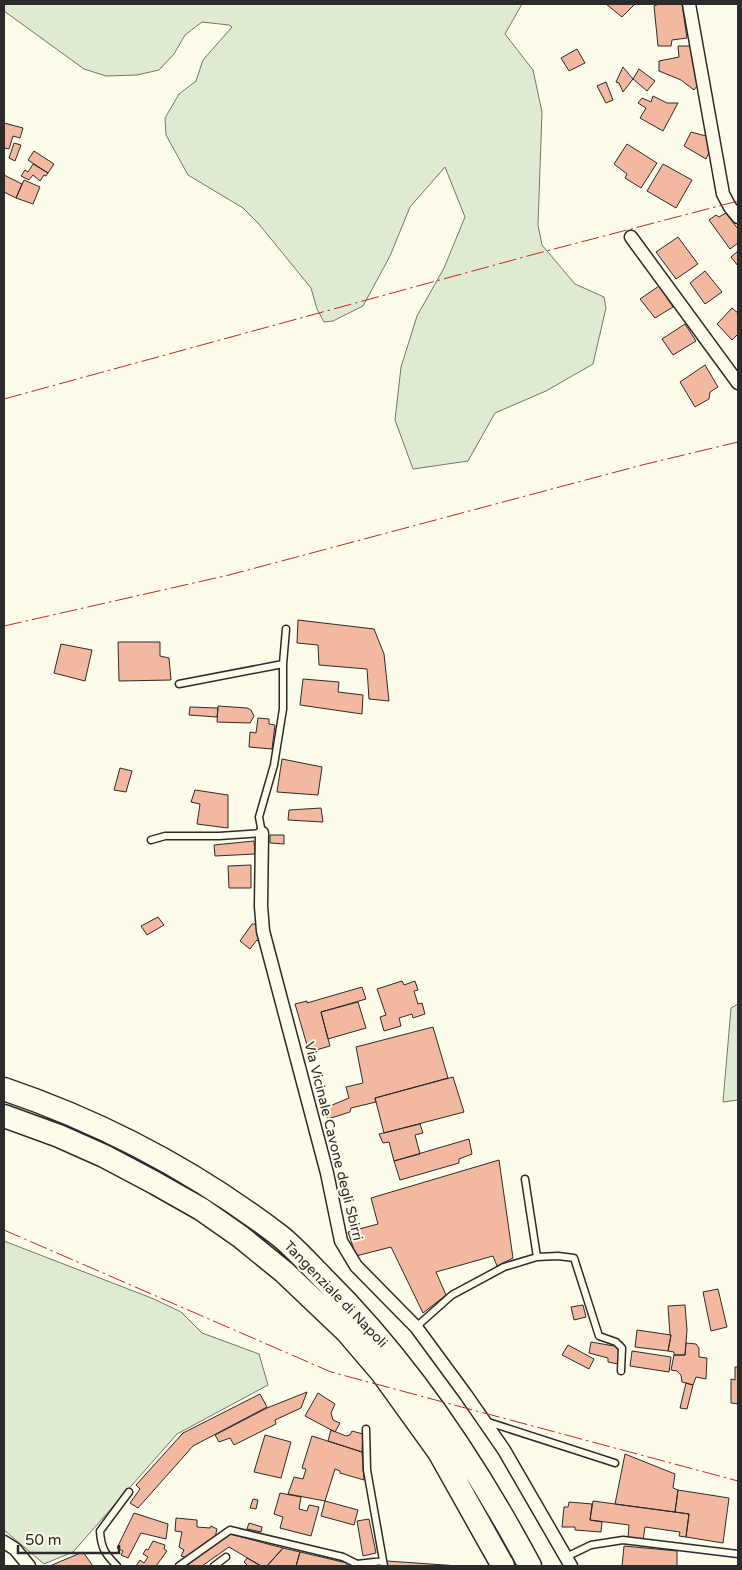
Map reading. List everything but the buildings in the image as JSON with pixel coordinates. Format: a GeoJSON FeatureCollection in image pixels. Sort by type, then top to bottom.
{"type":"FeatureCollection","features":[{"type":"Feature","properties":{"kind":"highway","name":"Tangenziale di Napoli"},"geometry":{"type":"LineString","coordinates":[[4,1089],[69,1113],[151,1151],[209,1187],[281,1237],[344,1299],[418,1385],[459,1446],[530,1566]]}},
{"type":"Feature","properties":{"kind":"highway","name":"Tangenziale di Napoli"},"geometry":{"type":"LineString","coordinates":[[4,1116],[59,1136],[104,1156],[155,1183],[201,1209],[241,1237],[284,1272],[347,1332],[382,1373],[439,1452],[503,1566]]}},
{"type":"Feature","properties":{"kind":"street"},"geometry":{"type":"LineString","coordinates":[[688,4],[724,194],[730,207],[738,217]]}},
{"type":"Feature","properties":{"kind":"street"},"geometry":{"type":"LineString","coordinates":[[631,237],[738,384]]}},
{"type":"Feature","properties":{"kind":"street","name":"Via Vicinale Cavone degli Sbirri"},"geometry":{"type":"LineString","coordinates":[[262,833],[261,906],[263,931],[328,1173],[341,1241],[356,1266],[416,1327],[483,1420],[504,1450],[569,1562]]}},
{"type":"Feature","properties":{"kind":"street"},"geometry":{"type":"LineString","coordinates":[[4,1542],[15,1549],[29,1566]]}},
{"type":"Feature","properties":{"kind":"lane"},"geometry":{"type":"LineString","coordinates":[[151,840],[165,836],[220,836],[262,833],[259,817],[274,765],[283,709],[283,664],[286,629]]}},
{"type":"Feature","properties":{"kind":"lane"},"geometry":{"type":"LineString","coordinates":[[179,684],[283,664]]}},
{"type":"Feature","properties":{"kind":"lane"},"geometry":{"type":"LineString","coordinates":[[525,1179],[537,1257]]}},
{"type":"Feature","properties":{"kind":"lane"},"geometry":{"type":"LineString","coordinates":[[416,1327],[452,1295],[504,1267],[537,1257],[558,1256],[574,1258],[599,1336],[616,1342],[622,1348],[621,1371]]}},
{"type":"Feature","properties":{"kind":"lane"},"geometry":{"type":"LineString","coordinates":[[483,1420],[615,1463]]}},
{"type":"Feature","properties":{"kind":"lane"},"geometry":{"type":"LineString","coordinates":[[179,1566],[230,1530],[343,1557],[357,1564],[383,1564],[367,1470],[366,1429]]}},
{"type":"Feature","properties":{"kind":"lane"},"geometry":{"type":"LineString","coordinates":[[117,1566],[104,1552],[100,1544],[100,1531],[130,1492]]}},
{"type":"Feature","properties":{"kind":"lane"},"geometry":{"type":"LineString","coordinates":[[569,1562],[591,1545],[623,1540],[738,1554]]}},
{"type":"Feature","properties":{"kind":"lane"},"geometry":{"type":"LineString","coordinates":[[214,1566],[226,1557]]}},
{"type":"Feature","properties":{"kind":"green space"},"geometry":{"type":"Polygon","coordinates":[[[4,4],[522,4],[505,34],[533,70],[542,112],[538,225],[542,245],[575,284],[604,297],[606,308],[593,364],[546,391],[495,413],[468,461],[413,469],[395,420],[401,367],[417,316],[444,268],[465,217],[445,167],[410,207],[390,256],[363,306],[333,321],[324,322],[317,309],[311,288],[258,223],[243,208],[188,175],[166,135],[165,118],[179,94],[196,81],[203,60],[232,27],[202,22],[185,35],[174,54],[159,70],[137,75],[106,76],[84,69],[4,11],[4,4]]]}},
{"type":"Feature","properties":{"kind":"green space"},"geometry":{"type":"Polygon","coordinates":[[[738,1004],[738,1100],[723,1102],[731,1008],[738,1004]]]}},
{"type":"Feature","properties":{"kind":"green space"},"geometry":{"type":"Polygon","coordinates":[[[4,1241],[154,1299],[181,1312],[202,1333],[259,1354],[268,1385],[177,1434],[73,1552],[44,1564],[4,1530],[4,1241]]]}},
{"type":"Feature","properties":{"kind":"power"},"geometry":{"type":"LineString","coordinates":[[4,399],[535,254],[738,201]]}},
{"type":"Feature","properties":{"kind":"power"},"geometry":{"type":"LineString","coordinates":[[4,626],[229,575],[642,465],[738,442]]}},
{"type":"Feature","properties":{"kind":"power"},"geometry":{"type":"LineString","coordinates":[[4,1230],[331,1372],[738,1481]]}}]}
